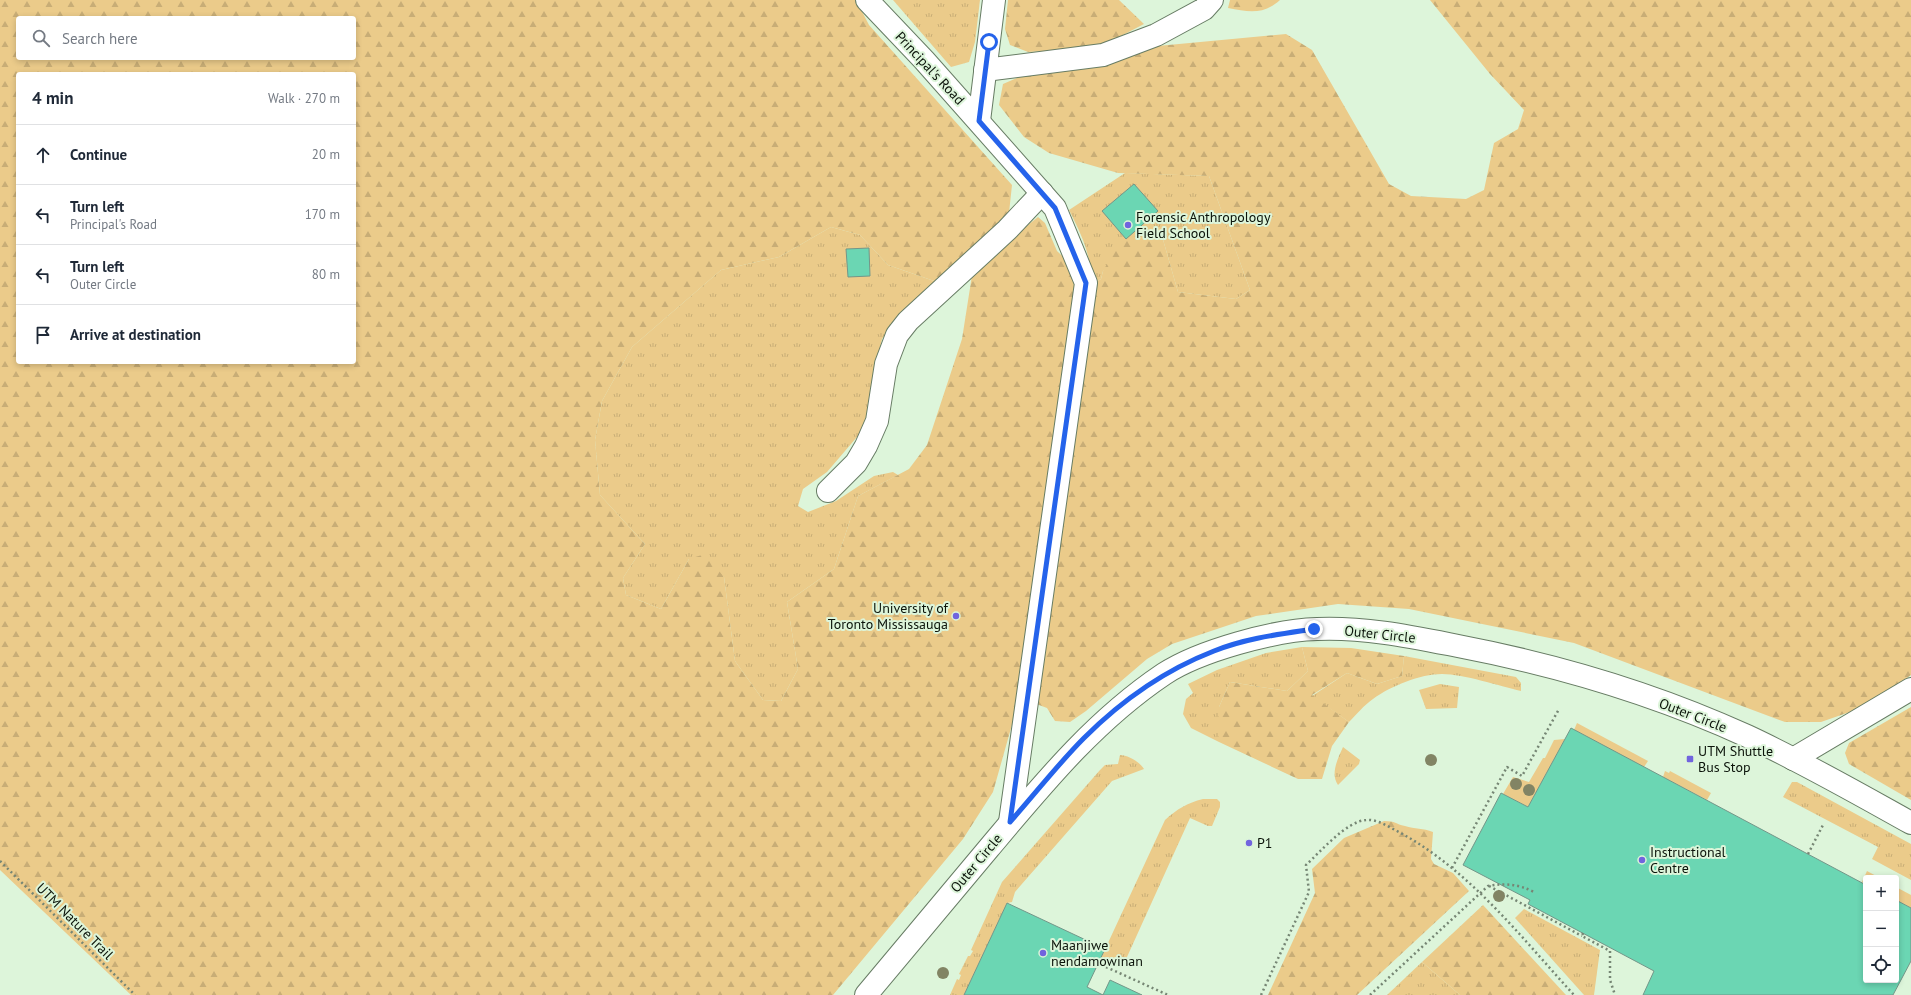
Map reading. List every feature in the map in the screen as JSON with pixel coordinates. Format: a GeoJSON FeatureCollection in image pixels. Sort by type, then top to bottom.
{"type":"FeatureCollection","features":[{"type":"Feature","properties":{"kind":"street","name":"Principal's Road"},"geometry":{"type":"LineString","coordinates":[[867,0],[924,60],[1055,208],[1086,283],[1010,822]]}},
{"type":"Feature","properties":{"kind":"street"},"geometry":{"type":"LineString","coordinates":[[979,121],[994,0]]}},
{"type":"Feature","properties":{"kind":"street"},"geometry":{"type":"LineString","coordinates":[[985,70],[1103,55],[1156,35],[1204,9],[1212,0]]}},
{"type":"Feature","properties":{"kind":"street"},"geometry":{"type":"LineString","coordinates":[[828,491],[856,463],[866,446],[877,421],[886,364],[897,335],[908,321],[1007,230],[1042,193]]}},
{"type":"Feature","properties":{"kind":"street","name":"Outer Circle"},"geometry":{"type":"LineString","coordinates":[[866,995],[1010,822],[1084,738],[1121,705],[1167,672],[1215,650],[1267,636],[1314,629],[1354,630],[1404,635],[1502,655],[1556,668],[1615,686],[1706,719],[1747,736],[1793,759],[1911,823]]}},
{"type":"Feature","properties":{"kind":"street"},"geometry":{"type":"LineString","coordinates":[[1793,759],[1911,689]]}},
{"type":"Feature","properties":{"kind":"path"},"geometry":{"type":"LineString","coordinates":[[1452,868],[1507,767],[1522,776],[1559,709]]}},
{"type":"Feature","properties":{"kind":"path"},"geometry":{"type":"LineString","coordinates":[[1261,995],[1309,892],[1306,865],[1347,829],[1365,820],[1375,820],[1421,844],[1481,892],[1574,995]]}},
{"type":"Feature","properties":{"kind":"path"},"geometry":{"type":"LineString","coordinates":[[1808,854],[1824,823]]}},
{"type":"Feature","properties":{"kind":"path","name":"UTM Nature Trail"},"geometry":{"type":"LineString","coordinates":[[0,861],[135,995]]}},
{"type":"Feature","properties":{"kind":"path"},"geometry":{"type":"LineString","coordinates":[[1370,995],[1488,886],[1504,883],[1522,886],[1534,892]]}},
{"type":"Feature","properties":{"kind":"path"},"geometry":{"type":"LineString","coordinates":[[1488,886],[1582,934],[1610,951],[1610,980],[1615,995]]}},
{"type":"Feature","properties":{"kind":"path"},"geometry":{"type":"LineString","coordinates":[[1106,967],[1168,995]]}},
{"type":"Feature","properties":{"kind":"green space","name":"University of Toronto Mississauga"},"geometry":{"type":"Polygon","coordinates":[[[0,0],[856,0],[869,25],[1012,185],[1009,213],[937,282],[888,265],[860,235],[831,227],[779,257],[721,270],[632,347],[602,401],[595,440],[600,495],[645,544],[623,578],[626,595],[661,609],[689,559],[705,554],[724,577],[735,661],[763,700],[781,701],[798,669],[787,602],[834,569],[858,496],[909,469],[927,445],[962,339],[973,269],[1038,217],[1045,223],[1057,251],[1092,284],[1101,279],[1103,271],[1123,236],[1160,229],[1178,292],[1236,299],[1250,290],[1209,176],[1118,173],[1049,153],[1024,137],[999,105],[1003,84],[1028,73],[1079,67],[1135,55],[1147,47],[1286,34],[1312,50],[1389,184],[1411,196],[1466,199],[1484,190],[1494,143],[1518,129],[1524,110],[1490,74],[1430,0],[1911,0],[1911,675],[1867,706],[1821,722],[1785,722],[1574,643],[1409,609],[1338,604],[1256,616],[1172,644],[1147,659],[1086,711],[1070,722],[1055,721],[1047,708],[1031,702],[1015,714],[993,792],[963,839],[833,995],[131,995],[0,870],[0,0]]]}},
{"type":"Feature","properties":{"kind":"green space"},"geometry":{"type":"Polygon","coordinates":[[[893,0],[980,0],[975,42],[969,62],[951,67],[893,0]]]}},
{"type":"Feature","properties":{"kind":"green space"},"geometry":{"type":"Polygon","coordinates":[[[1008,0],[1119,0],[1144,24],[1098,48],[1028,52],[1010,45],[1005,29],[1008,0]]]}},
{"type":"Feature","properties":{"kind":"green space"},"geometry":{"type":"Polygon","coordinates":[[[1230,0],[1280,0],[1274,5],[1262,10],[1243,11],[1228,8],[1230,0]]]}},
{"type":"Feature","properties":{"kind":"green space"},"geometry":{"type":"Polygon","coordinates":[[[1125,173],[1209,176],[1250,290],[1236,299],[1178,292],[1160,229],[1103,271],[1101,279],[1092,284],[1088,254],[1069,210],[1125,173]]]}},
{"type":"Feature","properties":{"kind":"green space"},"geometry":{"type":"Polygon","coordinates":[[[831,227],[860,235],[888,265],[937,282],[898,316],[882,339],[874,374],[871,409],[863,430],[827,472],[803,489],[798,506],[808,512],[836,501],[874,476],[893,472],[898,475],[858,496],[834,569],[787,602],[798,669],[781,701],[763,700],[735,661],[724,577],[689,559],[661,609],[626,595],[623,578],[645,544],[600,495],[595,440],[602,401],[632,347],[721,270],[779,257],[831,227]]]}},
{"type":"Feature","properties":{"kind":"green space"},"geometry":{"type":"Polygon","coordinates":[[[1302,647],[1308,671],[1287,691],[1230,682],[1219,707],[1219,742],[1191,728],[1183,714],[1186,699],[1193,693],[1188,684],[1217,670],[1266,653],[1302,647]]]}},
{"type":"Feature","properties":{"kind":"green space"},"geometry":{"type":"Polygon","coordinates":[[[1302,647],[1351,648],[1404,656],[1402,676],[1377,684],[1347,673],[1312,695],[1349,722],[1332,746],[1322,779],[1298,779],[1219,742],[1219,707],[1230,682],[1287,691],[1308,671],[1302,647]]]}},
{"type":"Feature","properties":{"kind":"green space"},"geometry":{"type":"Polygon","coordinates":[[[1404,656],[1516,677],[1521,683],[1521,691],[1461,676],[1442,674],[1424,676],[1397,685],[1380,694],[1366,704],[1349,722],[1312,696],[1347,673],[1377,684],[1402,676],[1404,656]]]}},
{"type":"Feature","properties":{"kind":"green space"},"geometry":{"type":"Polygon","coordinates":[[[1440,684],[1459,687],[1457,708],[1426,709],[1419,690],[1440,684]]]}},
{"type":"Feature","properties":{"kind":"green space"},"geometry":{"type":"Polygon","coordinates":[[[1911,707],[1911,800],[1849,764],[1845,753],[1849,743],[1911,707]]]}},
{"type":"Feature","properties":{"kind":"green space"},"geometry":{"type":"Polygon","coordinates":[[[1577,723],[1648,761],[1644,767],[1574,730],[1577,723]]]}},
{"type":"Feature","properties":{"kind":"green space"},"geometry":{"type":"Polygon","coordinates":[[[1565,739],[1528,807],[1503,794],[1513,777],[1529,782],[1543,758],[1545,758],[1554,740],[1565,739]]]}},
{"type":"Feature","properties":{"kind":"green space"},"geometry":{"type":"Polygon","coordinates":[[[1343,747],[1360,760],[1359,764],[1338,785],[1335,771],[1337,761],[1343,747]]]}},
{"type":"Feature","properties":{"kind":"green space"},"geometry":{"type":"Polygon","coordinates":[[[1120,755],[1134,759],[1144,769],[1112,781],[1015,892],[1012,902],[1007,903],[964,995],[950,995],[957,979],[959,980],[961,975],[959,974],[968,956],[970,956],[973,951],[971,950],[1002,882],[1100,770],[1105,765],[1118,764],[1120,755]]]}},
{"type":"Feature","properties":{"kind":"green space"},"geometry":{"type":"Polygon","coordinates":[[[1665,771],[1669,773],[1670,771],[1711,793],[1707,800],[1663,777],[1665,771]]]}},
{"type":"Feature","properties":{"kind":"green space"},"geometry":{"type":"Polygon","coordinates":[[[1792,782],[1797,782],[1911,844],[1911,880],[1872,859],[1878,847],[1783,797],[1792,782]]]}},
{"type":"Feature","properties":{"kind":"green space"},"geometry":{"type":"Polygon","coordinates":[[[1203,799],[1217,799],[1220,802],[1220,807],[1212,826],[1208,826],[1190,818],[1122,968],[1101,958],[1165,820],[1182,807],[1203,799]]]}},
{"type":"Feature","properties":{"kind":"green space"},"geometry":{"type":"Polygon","coordinates":[[[1384,821],[1433,832],[1431,859],[1434,864],[1453,873],[1469,891],[1357,995],[1268,995],[1315,893],[1312,869],[1344,838],[1384,821]]]}},
{"type":"Feature","properties":{"kind":"green space"},"geometry":{"type":"Polygon","coordinates":[[[1867,871],[1874,875],[1865,875],[1867,871]]]}},
{"type":"Feature","properties":{"kind":"green space"},"geometry":{"type":"Polygon","coordinates":[[[1899,889],[1911,895],[1911,908],[1899,902],[1899,889]]]}},
{"type":"Feature","properties":{"kind":"green space"},"geometry":{"type":"Polygon","coordinates":[[[1483,905],[1566,995],[1460,995],[1422,962],[1483,905]]]}},
{"type":"Feature","properties":{"kind":"green space"},"geometry":{"type":"Polygon","coordinates":[[[1524,909],[1600,950],[1594,995],[1584,995],[1515,918],[1524,909]]]}},
{"type":"Feature","properties":{"kind":"green space"},"geometry":{"type":"Polygon","coordinates":[[[1422,962],[1460,995],[1387,995],[1422,962]]]}},
{"type":"Feature","properties":{"kind":"building","name":"Forensic Anthropology Field School"},"geometry":{"type":"Polygon","coordinates":[[[1134,184],[1158,211],[1126,239],[1102,211],[1134,184]]]}},
{"type":"Feature","properties":{"kind":"building"},"geometry":{"type":"Polygon","coordinates":[[[869,248],[870,276],[848,277],[846,249],[869,248]]]}},
{"type":"Feature","properties":{"kind":"building","name":"Instructional Centre"},"geometry":{"type":"Polygon","coordinates":[[[1571,728],[1863,883],[1863,983],[1899,983],[1899,902],[1911,908],[1911,961],[1893,995],[1643,995],[1654,971],[1528,904],[1530,900],[1463,865],[1501,793],[1528,807],[1571,728]]]}},
{"type":"Feature","properties":{"kind":"building","name":"Maanjiwe nendamowinan"},"geometry":{"type":"Polygon","coordinates":[[[1007,903],[1105,949],[1087,987],[1103,995],[964,995],[1007,903]]]}},
{"type":"Feature","properties":{"kind":"building","name":"Maanjiwe nendamowinan"},"geometry":{"type":"Polygon","coordinates":[[[1110,980],[1142,995],[1103,995],[1110,980]]]}},
{"type":"Feature","properties":{"kind":"place","name":"Forensic Anthropology Field School"},"geometry":{"type":"Point","coordinates":[1128,225]}},
{"type":"Feature","properties":{"kind":"place","name":"University of Toronto Mississauga"},"geometry":{"type":"Point","coordinates":[956,616]}},
{"type":"Feature","properties":{"kind":"place","name":"UTM Shuttle Bus Stop"},"geometry":{"type":"Point","coordinates":[1690,759]}},
{"type":"Feature","properties":{"kind":"place","name":"P1"},"geometry":{"type":"Point","coordinates":[1249,843]}},
{"type":"Feature","properties":{"kind":"place","name":"Instructional Centre"},"geometry":{"type":"Point","coordinates":[1642,860]}},
{"type":"Feature","properties":{"kind":"place","name":"Maanjiwe nendamowinan"},"geometry":{"type":"Point","coordinates":[1043,953]}},
{"type":"Feature","properties":{"kind":"route"},"geometry":{"type":"LineString","coordinates":[[989,42],[979,121],[1055,208],[1086,283],[1010,822],[1084,738],[1121,705],[1167,672],[1215,650],[1267,636],[1314,629]]}}]}
